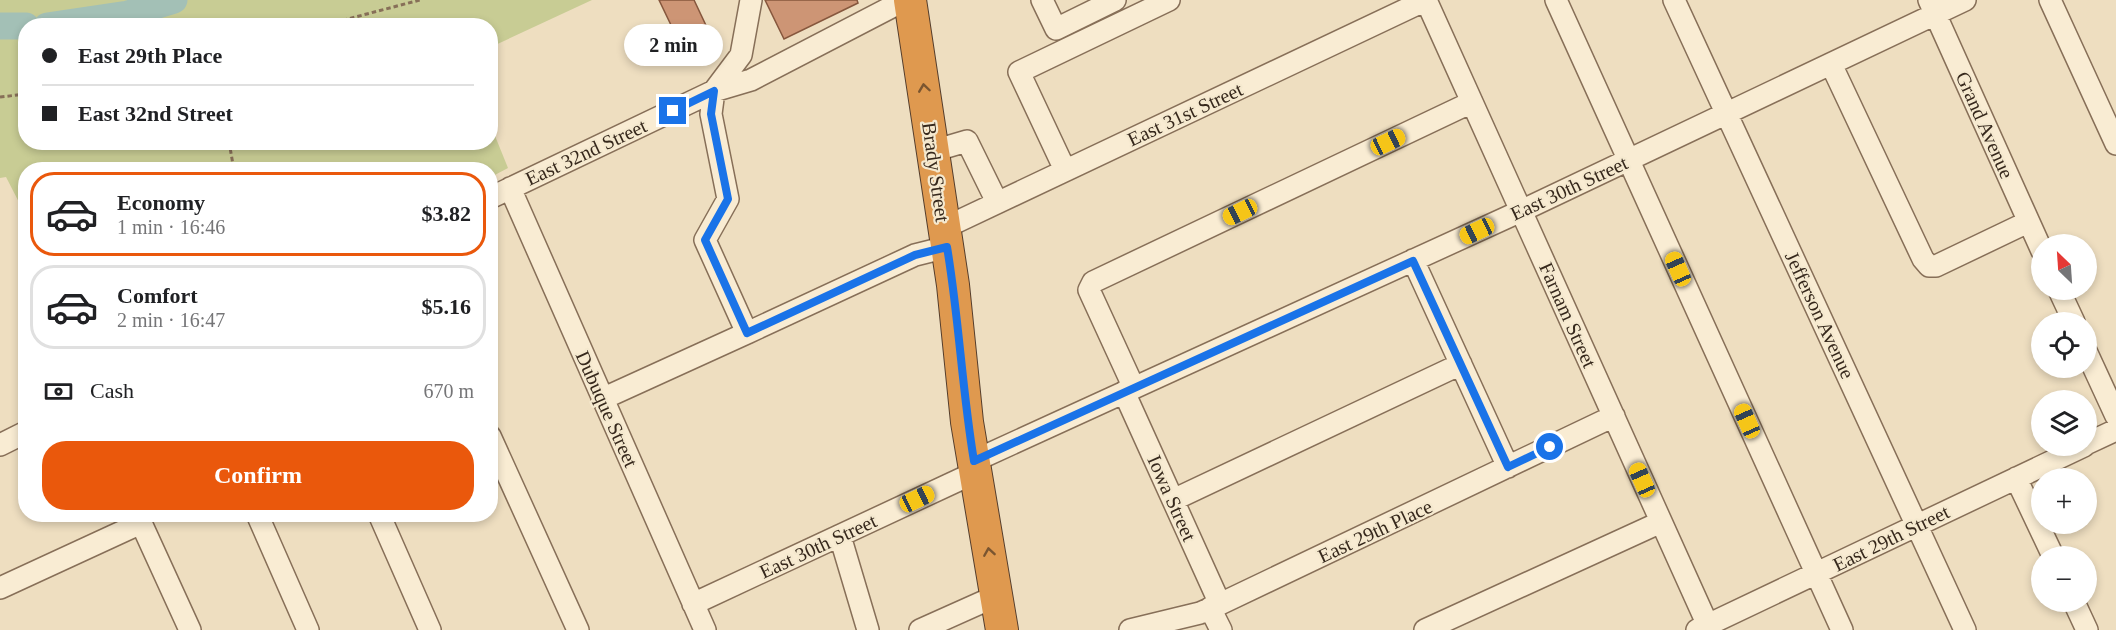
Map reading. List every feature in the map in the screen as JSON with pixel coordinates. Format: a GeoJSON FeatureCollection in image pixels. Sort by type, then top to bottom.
{"type":"FeatureCollection","features":[{"type":"Feature","properties":{"kind":"highway","name":"Brady Street"},"geometry":{"type":"LineString","coordinates":[[910,0],[953,285],[967,422],[1002,630]]}},
{"type":"Feature","properties":{"kind":"street"},"geometry":{"type":"LineString","coordinates":[[747,333],[705,240],[728,199],[711,114],[714,91],[741,55],[751,0]]}},
{"type":"Feature","properties":{"kind":"street","name":"East 32nd Street"},"geometry":{"type":"LineString","coordinates":[[498,194],[714,91],[752,80],[905,0]]}},
{"type":"Feature","properties":{"kind":"street"},"geometry":{"type":"LineString","coordinates":[[1042,0],[1056,29],[1115,0]]}},
{"type":"Feature","properties":{"kind":"street"},"geometry":{"type":"LineString","coordinates":[[1065,170],[1019,72],[1169,0]]}},
{"type":"Feature","properties":{"kind":"street","name":"East 31st Street"},"geometry":{"type":"LineString","coordinates":[[602,399],[915,255],[997,202],[1426,0]]}},
{"type":"Feature","properties":{"kind":"street","name":"Farnam Street"},"geometry":{"type":"LineString","coordinates":[[1426,0],[1614,416],[1705,628]]}},
{"type":"Feature","properties":{"kind":"street"},"geometry":{"type":"LineString","coordinates":[[1556,0],[1842,630]]}},
{"type":"Feature","properties":{"kind":"street","name":"Jefferson Avenue"},"geometry":{"type":"LineString","coordinates":[[1674,0],[1965,630]]}},
{"type":"Feature","properties":{"kind":"street","name":"East 30th Street"},"geometry":{"type":"LineString","coordinates":[[693,604],[840,536],[1129,390],[1521,211],[1831,64],[1932,7],[1965,0]]}},
{"type":"Feature","properties":{"kind":"street"},"geometry":{"type":"LineString","coordinates":[[2050,0],[2116,144]]}},
{"type":"Feature","properties":{"kind":"street","name":"Grand Avenue"},"geometry":{"type":"LineString","coordinates":[[1932,7],[2034,234]]}},
{"type":"Feature","properties":{"kind":"street"},"geometry":{"type":"LineString","coordinates":[[1831,64],[1923,259],[1929,266],[1936,266],[2028,222]]}},
{"type":"Feature","properties":{"kind":"street","name":"Iowa Street"},"geometry":{"type":"LineString","coordinates":[[1221,630],[1215,606],[1089,290],[1093,282],[1472,102]]}},
{"type":"Feature","properties":{"kind":"street"},"geometry":{"type":"LineString","coordinates":[[933,151],[967,141],[997,202]]}},
{"type":"Feature","properties":{"kind":"street","name":"Dubuque Street"},"geometry":{"type":"LineString","coordinates":[[510,188],[705,630]]}},
{"type":"Feature","properties":{"kind":"street"},"geometry":{"type":"LineString","coordinates":[[1413,261],[1508,467]]}},
{"type":"Feature","properties":{"kind":"street"},"geometry":{"type":"LineString","coordinates":[[1173,500],[1461,364]]}},
{"type":"Feature","properties":{"kind":"street"},"geometry":{"type":"LineString","coordinates":[[2097,375],[2116,416]]}},
{"type":"Feature","properties":{"kind":"street","name":"East 29th Place"},"geometry":{"type":"LineString","coordinates":[[1130,630],[1200,613],[1614,416]]}},
{"type":"Feature","properties":{"kind":"street","name":"East 29th Street"},"geometry":{"type":"LineString","coordinates":[[2097,439],[2116,430]]}},
{"type":"Feature","properties":{"kind":"street"},"geometry":{"type":"LineString","coordinates":[[0,445],[18,436]]}},
{"type":"Feature","properties":{"kind":"street"},"geometry":{"type":"LineString","coordinates":[[498,454],[578,630]]}},
{"type":"Feature","properties":{"kind":"street","name":"East 29th Street"},"geometry":{"type":"LineString","coordinates":[[1705,628],[2062,456]]}},
{"type":"Feature","properties":{"kind":"street"},"geometry":{"type":"LineString","coordinates":[[2016,478],[2048,546]]}},
{"type":"Feature","properties":{"kind":"street"},"geometry":{"type":"LineString","coordinates":[[0,588],[133,522]]}},
{"type":"Feature","properties":{"kind":"street"},"geometry":{"type":"LineString","coordinates":[[140,522],[190,630]]}},
{"type":"Feature","properties":{"kind":"street"},"geometry":{"type":"LineString","coordinates":[[261,522],[308,630]]}},
{"type":"Feature","properties":{"kind":"street"},"geometry":{"type":"LineString","coordinates":[[383,522],[430,630]]}},
{"type":"Feature","properties":{"kind":"street"},"geometry":{"type":"LineString","coordinates":[[1425,630],[1661,522]]}},
{"type":"Feature","properties":{"kind":"street"},"geometry":{"type":"LineString","coordinates":[[840,536],[868,630]]}},
{"type":"Feature","properties":{"kind":"street"},"geometry":{"type":"LineString","coordinates":[[920,630],[996,596]]}},
{"type":"Feature","properties":{"kind":"street"},"geometry":{"type":"LineString","coordinates":[[2079,612],[2087,630]]}},
{"type":"Feature","properties":{"kind":"path"},"geometry":{"type":"LineString","coordinates":[[351,18],[420,0]]}},
{"type":"Feature","properties":{"kind":"path"},"geometry":{"type":"LineString","coordinates":[[0,97],[18,95]]}},
{"type":"Feature","properties":{"kind":"green space"},"geometry":{"type":"Polygon","coordinates":[[[0,0],[592,0],[498,44],[498,18],[18,18],[18,150],[498,150],[498,143],[508,168],[498,173],[498,162],[18,162],[18,200],[6,177],[0,178],[0,0]]]}},
{"type":"Feature","properties":{"kind":"building"},"geometry":{"type":"Polygon","coordinates":[[[659,0],[694,0],[710,34],[682,48],[659,0]]]}},
{"type":"Feature","properties":{"kind":"building"},"geometry":{"type":"Polygon","coordinates":[[[765,0],[857,0],[858,3],[784,39],[765,0]]]}},
{"type":"Feature","properties":{"kind":"waterway"},"geometry":{"type":"LineString","coordinates":[[101,18],[128,14],[174,0]]}},
{"type":"Feature","properties":{"kind":"waterway"},"geometry":{"type":"LineString","coordinates":[[0,26],[18,26]]}},
{"type":"Feature","properties":{"kind":"route"},"geometry":{"type":"LineString","coordinates":[[673,111],[714,91],[711,114],[728,199],[705,240],[747,333],[915,255],[947,247],[967,422],[974,461],[1413,261],[1508,467],[1550,447]]}}]}
